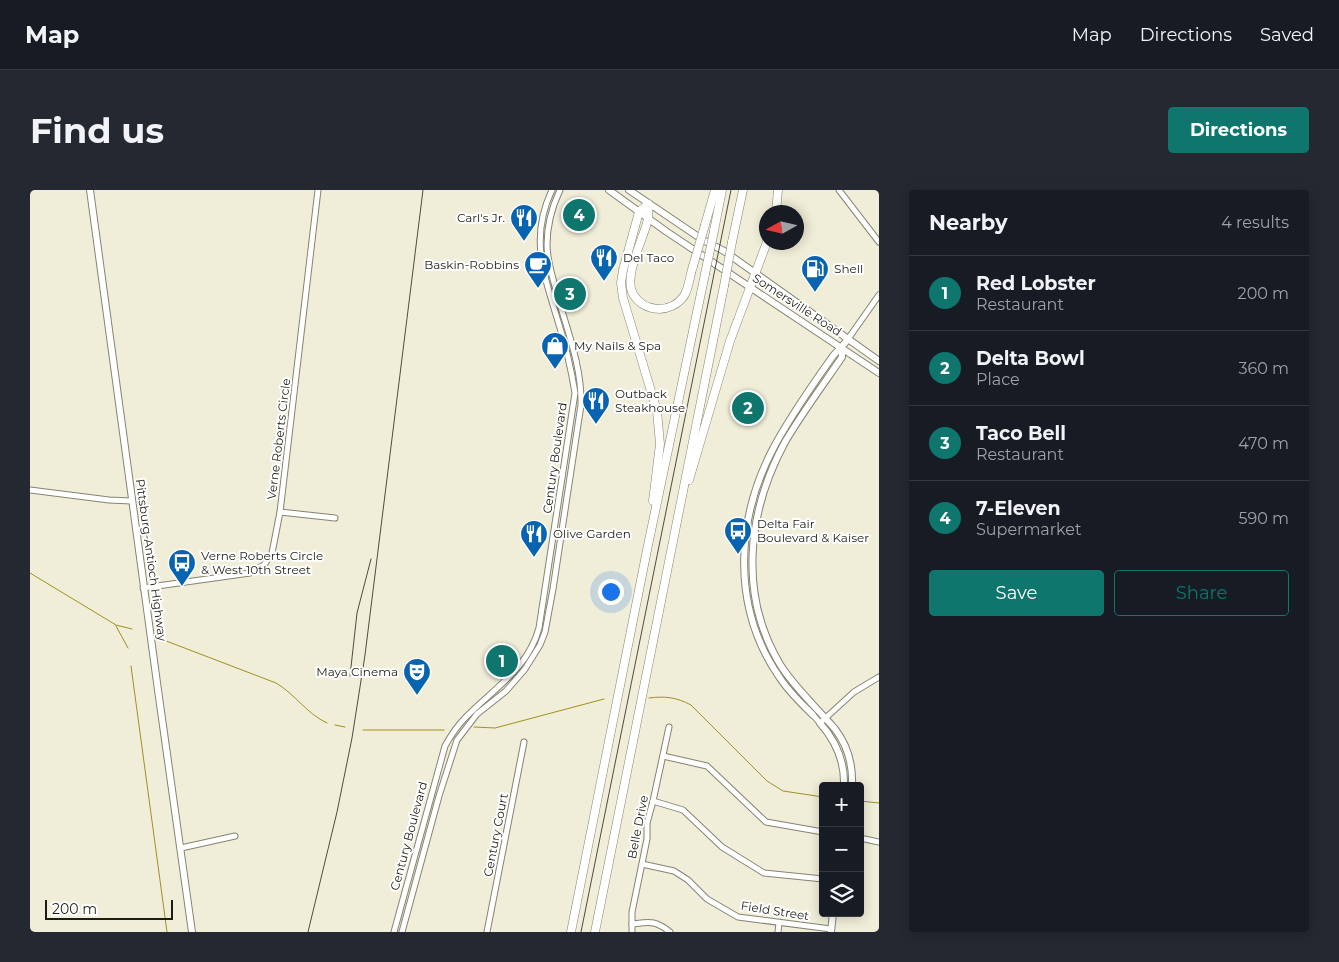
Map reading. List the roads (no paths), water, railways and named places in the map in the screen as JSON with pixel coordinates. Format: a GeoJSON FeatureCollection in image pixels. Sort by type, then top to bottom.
{"type":"FeatureCollection","features":[{"type":"Feature","properties":{"kind":"highway"},"geometry":{"type":"LineString","coordinates":[[648,204],[648,219],[630,283],[633,295],[639,302],[653,309],[671,307],[685,294],[715,190]]}},
{"type":"Feature","properties":{"kind":"highway"},"geometry":{"type":"LineString","coordinates":[[571,932],[647,550],[722,190]]}},
{"type":"Feature","properties":{"kind":"highway"},"geometry":{"type":"LineString","coordinates":[[595,932],[743,190]]}},
{"type":"Feature","properties":{"kind":"highway"},"geometry":{"type":"LineString","coordinates":[[777,205],[778,190]]}},
{"type":"Feature","properties":{"kind":"highway"},"geometry":{"type":"LineString","coordinates":[[647,550],[660,444],[658,419],[652,392],[623,298],[622,283],[623,270],[639,212],[648,204]]}},
{"type":"Feature","properties":{"kind":"highway"},"geometry":{"type":"LineString","coordinates":[[674,534],[730,341],[764,250]]}},
{"type":"Feature","properties":{"kind":"main road","name":"Pittsburg-Antioch Highway"},"geometry":{"type":"LineString","coordinates":[[90,190],[192,932]]}},
{"type":"Feature","properties":{"kind":"main road","name":"Somersville Road"},"geometry":{"type":"LineString","coordinates":[[609,190],[648,219],[879,373]]}},
{"type":"Feature","properties":{"kind":"main road","name":"Somersville Road"},"geometry":{"type":"LineString","coordinates":[[630,190],[703,240],[724,251],[879,360]]}},
{"type":"Feature","properties":{"kind":"main road"},"geometry":{"type":"LineString","coordinates":[[813,715],[782,681],[761,645],[749,611],[743,574],[745,536],[756,492],[772,450],[796,410],[835,354],[848,339]]}},
{"type":"Feature","properties":{"kind":"main road"},"geometry":{"type":"LineString","coordinates":[[842,348],[842,357],[784,444],[763,493],[753,538],[751,564],[752,584],[759,618],[775,655],[793,682],[826,717],[838,733],[847,749],[851,763],[852,782]]}},
{"type":"Feature","properties":{"kind":"main road"},"geometry":{"type":"LineString","coordinates":[[796,410],[803,414]]}},
{"type":"Feature","properties":{"kind":"main road"},"geometry":{"type":"LineString","coordinates":[[820,723],[832,738],[840,754],[844,770],[844,782]]}},
{"type":"Feature","properties":{"kind":"main road"},"geometry":{"type":"LineString","coordinates":[[831,931],[833,917]]}},
{"type":"Feature","properties":{"kind":"street","name":"Verne Roberts Circle"},"geometry":{"type":"LineString","coordinates":[[144,588],[250,573],[264,565],[272,553],[280,512],[318,190]]}},
{"type":"Feature","properties":{"kind":"street","name":"Century Boulevard"},"geometry":{"type":"LineString","coordinates":[[394,932],[445,746],[454,730],[465,717],[516,671],[532,649],[539,628],[575,393],[571,369],[541,260],[542,221],[545,206],[552,190]]}},
{"type":"Feature","properties":{"kind":"street","name":"Century Boulevard"},"geometry":{"type":"LineString","coordinates":[[402,932],[439,796],[457,740],[477,714],[506,691],[520,676],[533,657],[545,632],[581,405],[578,367],[549,266],[547,246],[549,222],[560,190]]}},
{"type":"Feature","properties":{"kind":"street"},"geometry":{"type":"LineString","coordinates":[[840,190],[879,242]]}},
{"type":"Feature","properties":{"kind":"street"},"geometry":{"type":"LineString","coordinates":[[848,339],[879,296]]}},
{"type":"Feature","properties":{"kind":"street"},"geometry":{"type":"LineString","coordinates":[[30,490],[132,502]]}},
{"type":"Feature","properties":{"kind":"street"},"geometry":{"type":"LineString","coordinates":[[280,512],[334,518]]}},
{"type":"Feature","properties":{"kind":"street"},"geometry":{"type":"LineString","coordinates":[[813,715],[820,723],[854,692],[879,677]]}},
{"type":"Feature","properties":{"kind":"street","name":"Belle Drive"},"geometry":{"type":"LineString","coordinates":[[632,932],[632,912],[648,839],[647,823],[669,727]]}},
{"type":"Feature","properties":{"kind":"street","name":"Century Court"},"geometry":{"type":"LineString","coordinates":[[487,932],[524,742]]}},
{"type":"Feature","properties":{"kind":"street"},"geometry":{"type":"LineString","coordinates":[[663,756],[707,766],[766,822],[819,831]]}},
{"type":"Feature","properties":{"kind":"street"},"geometry":{"type":"LineString","coordinates":[[653,802],[683,810],[722,847],[764,873],[819,879]]}},
{"type":"Feature","properties":{"kind":"street"},"geometry":{"type":"LineString","coordinates":[[180,848],[235,836]]}},
{"type":"Feature","properties":{"kind":"street"},"geometry":{"type":"LineString","coordinates":[[864,839],[879,842]]}},
{"type":"Feature","properties":{"kind":"street","name":"Field Street"},"geometry":{"type":"LineString","coordinates":[[642,864],[674,871],[688,880],[707,899],[738,917],[831,931]]}},
{"type":"Feature","properties":{"kind":"street"},"geometry":{"type":"LineString","coordinates":[[632,924],[653,922],[670,932]]}},
{"type":"Feature","properties":{"kind":"street"},"geometry":{"type":"LineString","coordinates":[[778,932],[779,923]]}},
{"type":"Feature","properties":{"kind":"waterway"},"geometry":{"type":"LineString","coordinates":[[30,573],[116,625],[132,629]]}},
{"type":"Feature","properties":{"kind":"waterway"},"geometry":{"type":"LineString","coordinates":[[116,626],[128,648]]}},
{"type":"Feature","properties":{"kind":"waterway"},"geometry":{"type":"LineString","coordinates":[[161,639],[276,683],[313,714],[327,723]]}},
{"type":"Feature","properties":{"kind":"waterway"},"geometry":{"type":"LineString","coordinates":[[131,666],[167,932]]}},
{"type":"Feature","properties":{"kind":"waterway"},"geometry":{"type":"LineString","coordinates":[[649,698],[670,698],[691,705],[767,781],[783,791],[819,796]]}},
{"type":"Feature","properties":{"kind":"waterway"},"geometry":{"type":"LineString","coordinates":[[474,727],[495,728],[604,699]]}},
{"type":"Feature","properties":{"kind":"waterway"},"geometry":{"type":"LineString","coordinates":[[335,725],[345,727]]}},
{"type":"Feature","properties":{"kind":"waterway"},"geometry":{"type":"LineString","coordinates":[[363,730],[444,730]]}},
{"type":"Feature","properties":{"kind":"waterway"},"geometry":{"type":"LineString","coordinates":[[864,801],[879,803]]}},
{"type":"Feature","properties":{"kind":"tram line"},"geometry":{"type":"LineString","coordinates":[[581,932],[731,190]]}},
{"type":"Feature","properties":{"kind":"railway"},"geometry":{"type":"LineString","coordinates":[[308,932],[337,812],[352,738],[365,655],[423,190]]}},
{"type":"Feature","properties":{"kind":"railway"},"geometry":{"type":"LineString","coordinates":[[350,676],[357,613],[371,559]]}},
{"type":"Feature","properties":{"kind":"place","name":"7-Eleven"},"geometry":{"type":"Point","coordinates":[579,215]}},
{"type":"Feature","properties":{"kind":"place","name":"Carl's Jr."},"geometry":{"type":"Point","coordinates":[524,242]}},
{"type":"Feature","properties":{"kind":"place","name":"Del Taco"},"geometry":{"type":"Point","coordinates":[604,282]}},
{"type":"Feature","properties":{"kind":"place","name":"Baskin-Robbins"},"geometry":{"type":"Point","coordinates":[538,289]}},
{"type":"Feature","properties":{"kind":"place","name":"Shell"},"geometry":{"type":"Point","coordinates":[815,293]}},
{"type":"Feature","properties":{"kind":"place","name":"Taco Bell"},"geometry":{"type":"Point","coordinates":[570,294]}},
{"type":"Feature","properties":{"kind":"place","name":"My Nails & Spa"},"geometry":{"type":"Point","coordinates":[555,370]}},
{"type":"Feature","properties":{"kind":"place","name":"Delta Bowl"},"geometry":{"type":"Point","coordinates":[748,408]}},
{"type":"Feature","properties":{"kind":"place","name":"Outback Steakhouse"},"geometry":{"type":"Point","coordinates":[596,425]}},
{"type":"Feature","properties":{"kind":"place","name":"Delta Fair Boulevard & Kaiser"},"geometry":{"type":"Point","coordinates":[738,555]}},
{"type":"Feature","properties":{"kind":"place","name":"Olive Garden"},"geometry":{"type":"Point","coordinates":[534,558]}},
{"type":"Feature","properties":{"kind":"place","name":"Verne Roberts Circle & West 10th Street"},"geometry":{"type":"Point","coordinates":[182,587]}},
{"type":"Feature","properties":{"kind":"place","name":"Red Lobster"},"geometry":{"type":"Point","coordinates":[502,661]}},
{"type":"Feature","properties":{"kind":"place","name":"Maya Cinema"},"geometry":{"type":"Point","coordinates":[417,696]}}]}
